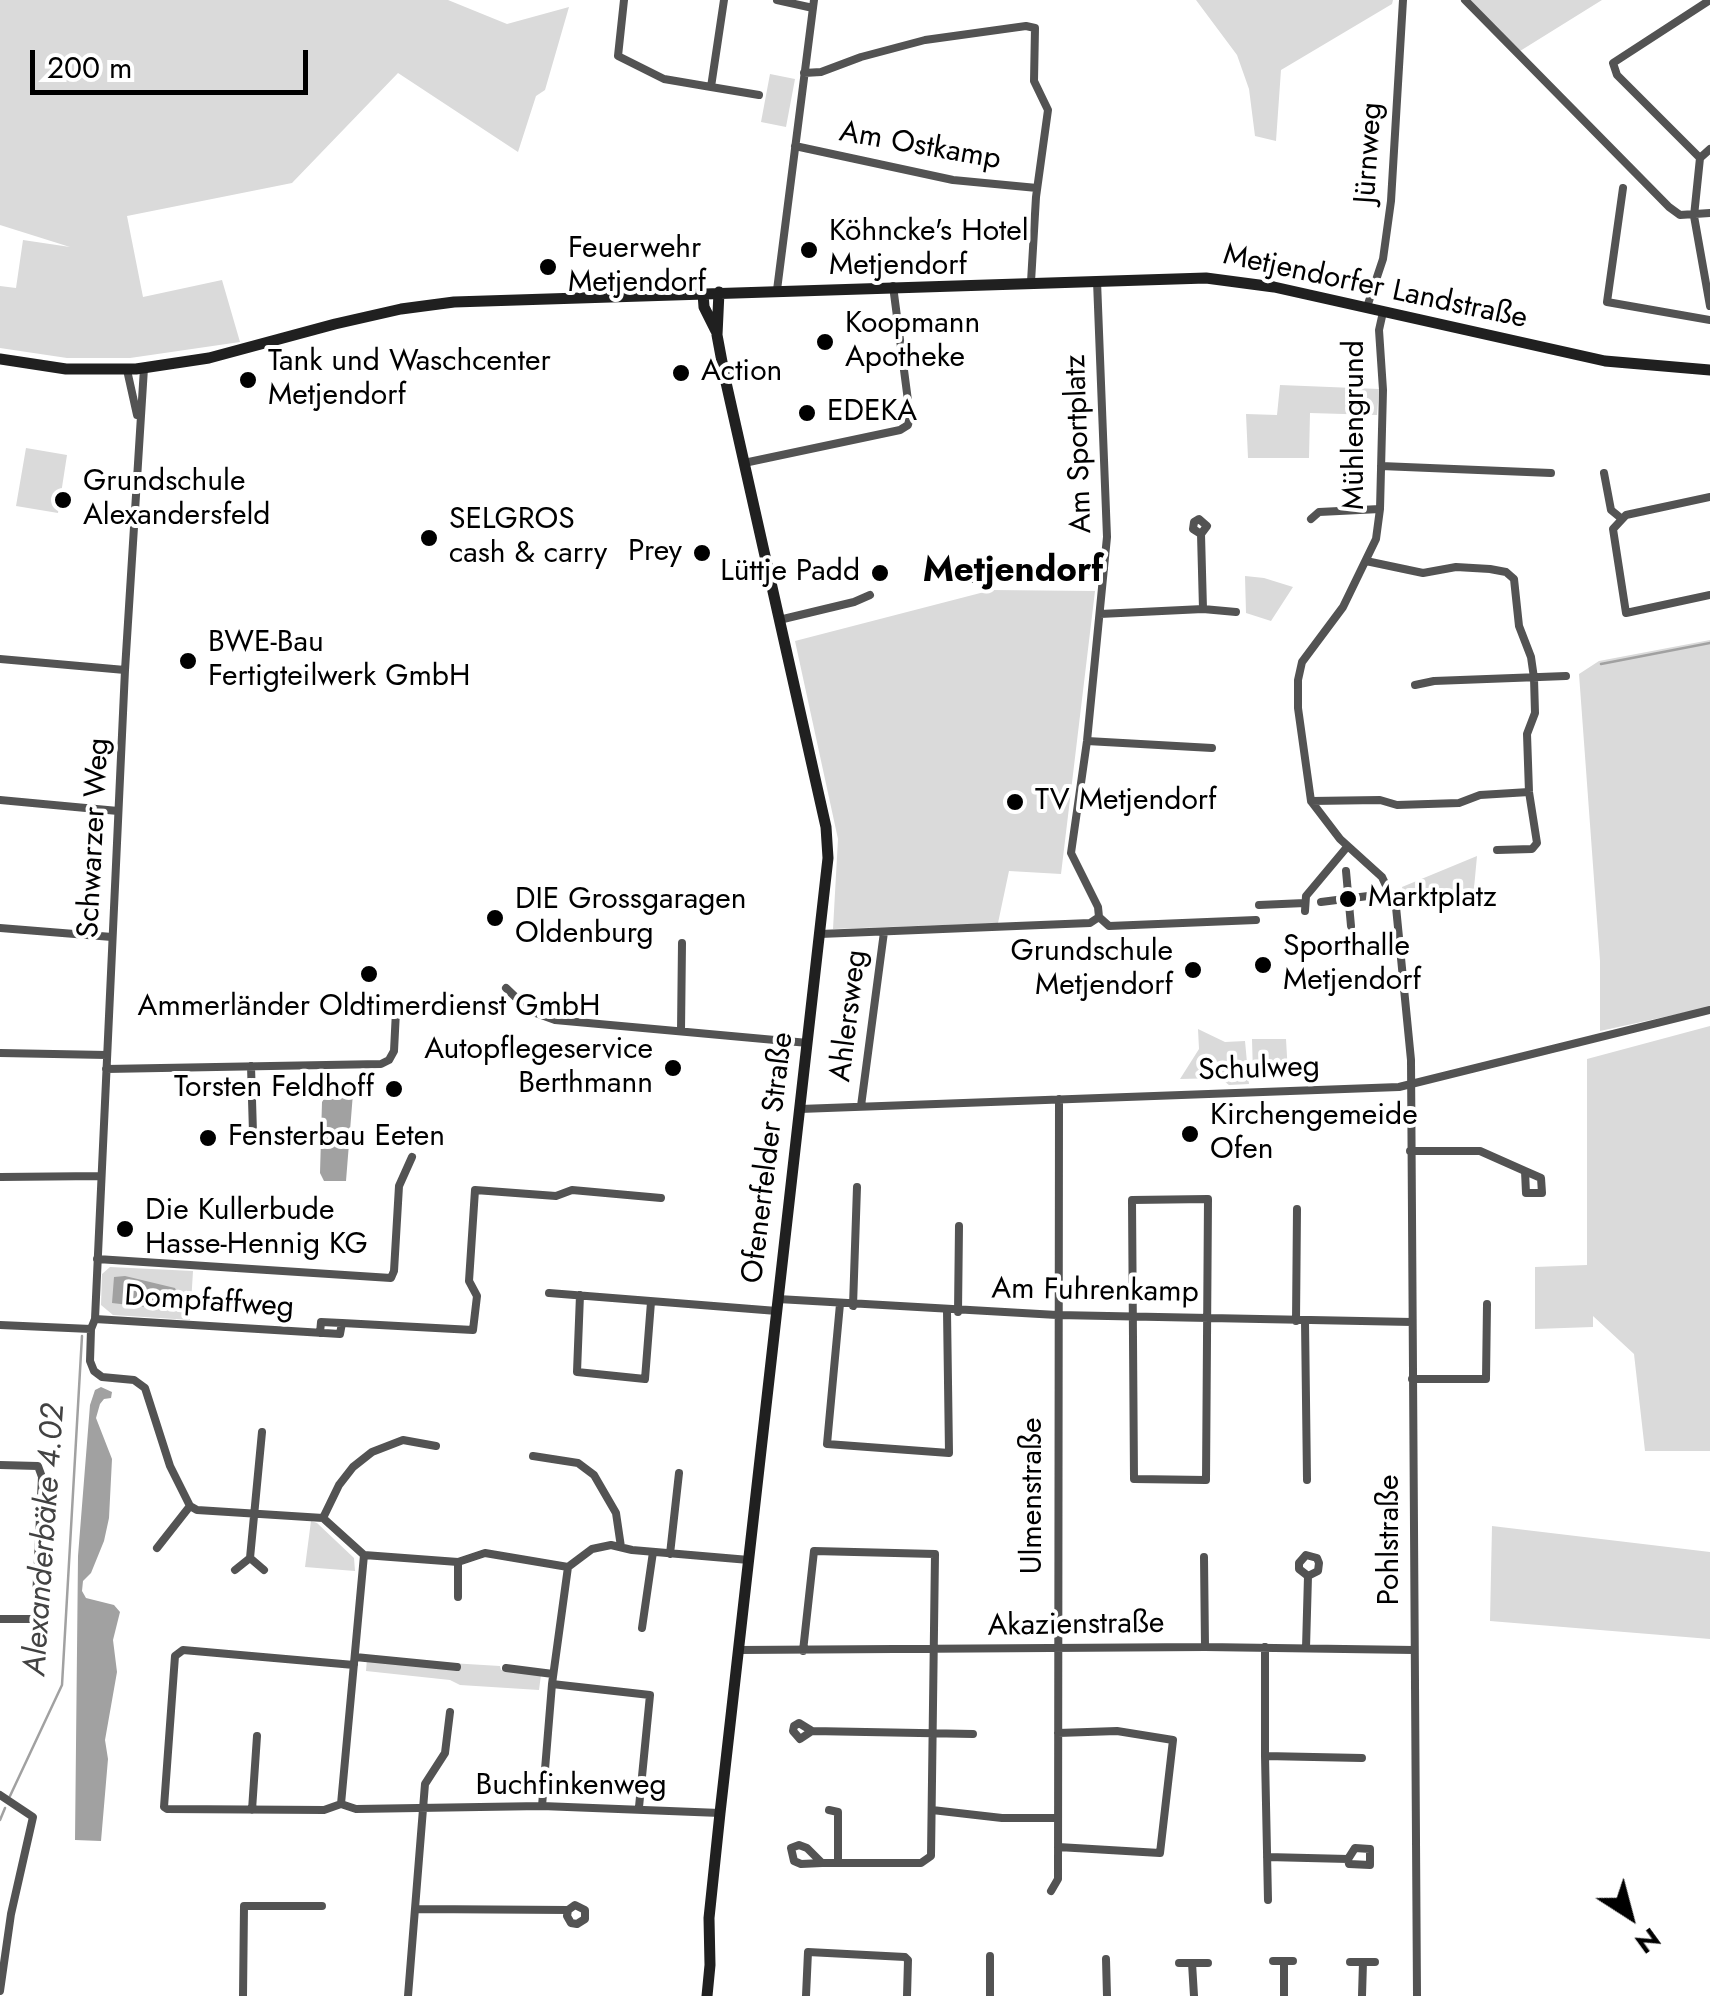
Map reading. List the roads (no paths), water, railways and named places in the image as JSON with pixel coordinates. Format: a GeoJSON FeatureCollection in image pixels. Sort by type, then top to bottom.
{"type":"FeatureCollection","features":[{"type":"Feature","properties":{"kind":"street"},"geometry":{"type":"LineString","coordinates":[[624,0],[618,56],[664,80],[759,95]]}},
{"type":"Feature","properties":{"kind":"street"},"geometry":{"type":"LineString","coordinates":[[711,86],[724,0]]}},
{"type":"Feature","properties":{"kind":"street"},"geometry":{"type":"LineString","coordinates":[[778,0],[814,4],[804,74]]}},
{"type":"Feature","properties":{"kind":"street","name":"Jürnweg"},"geometry":{"type":"LineString","coordinates":[[1367,307],[1383,259],[1390,202],[1403,0]]}},
{"type":"Feature","properties":{"kind":"street"},"geometry":{"type":"LineString","coordinates":[[1465,0],[1669,207],[1680,215],[1710,214]]}},
{"type":"Feature","properties":{"kind":"street"},"geometry":{"type":"LineString","coordinates":[[1700,158],[1617,75],[1614,64],[1710,0]]}},
{"type":"Feature","properties":{"kind":"street","name":"Am Ostkamp"},"geometry":{"type":"LineString","coordinates":[[776,290],[804,74],[816,74],[925,40],[1026,26],[1034,28],[1034,81],[1048,110],[1037,188],[1031,282]]}},
{"type":"Feature","properties":{"kind":"street","name":"Am Ostkamp"},"geometry":{"type":"LineString","coordinates":[[795,146],[953,180],[1037,188]]}},
{"type":"Feature","properties":{"kind":"street"},"geometry":{"type":"LineString","coordinates":[[1710,149],[1700,158],[1694,216],[1706,260],[1710,306]]}},
{"type":"Feature","properties":{"kind":"street"},"geometry":{"type":"LineString","coordinates":[[1623,188],[1607,302],[1710,320]]}},
{"type":"Feature","properties":{"kind":"street","name":"Metjendorfer Landstraße"},"geometry":{"type":"LineString","coordinates":[[0,359],[66,368],[136,369],[209,358],[419,306],[521,298],[1217,279],[1367,307],[1606,361],[1710,370]]}},
{"type":"Feature","properties":{"kind":"street","name":"Am Sportplatz"},"geometry":{"type":"LineString","coordinates":[[1097,280],[1107,537],[1072,853],[1099,917]]}},
{"type":"Feature","properties":{"kind":"street"},"geometry":{"type":"LineString","coordinates":[[744,464],[908,425],[909,404],[893,286]]}},
{"type":"Feature","properties":{"kind":"street","name":"Ofenerfelder Straße"},"geometry":{"type":"LineString","coordinates":[[707,1996],[708,1918],[828,858],[826,827],[717,334],[718,292]]}},
{"type":"Feature","properties":{"kind":"street","name":"Ofenerfelder Straße"},"geometry":{"type":"LineString","coordinates":[[703,293],[704,306],[717,334]]}},
{"type":"Feature","properties":{"kind":"street","name":"Mühlengrund"},"geometry":{"type":"LineString","coordinates":[[1311,801],[1300,728],[1299,670],[1343,607],[1376,539],[1383,357],[1379,330],[1383,312]]}},
{"type":"Feature","properties":{"kind":"street","name":"Schwarzer Weg"},"geometry":{"type":"LineString","coordinates":[[136,369],[138,420],[90,1361],[102,1377],[134,1380],[145,1388],[170,1466],[190,1506]]}},
{"type":"Feature","properties":{"kind":"street","name":"Schwarzer Weg"},"geometry":{"type":"LineString","coordinates":[[136,369],[138,420]]}},
{"type":"Feature","properties":{"kind":"street"},"geometry":{"type":"LineString","coordinates":[[1381,466],[1551,473]]}},
{"type":"Feature","properties":{"kind":"street"},"geometry":{"type":"LineString","coordinates":[[1604,473],[1611,510],[1622,518]]}},
{"type":"Feature","properties":{"kind":"street"},"geometry":{"type":"LineString","coordinates":[[1710,498],[1622,518],[1614,529],[1626,613],[1710,595]]}},
{"type":"Feature","properties":{"kind":"street"},"geometry":{"type":"LineString","coordinates":[[1311,518],[1319,512],[1380,508]]}},
{"type":"Feature","properties":{"kind":"street"},"geometry":{"type":"LineString","coordinates":[[1201,534],[1203,609]]}},
{"type":"Feature","properties":{"kind":"street"},"geometry":{"type":"LineString","coordinates":[[1366,562],[1423,573],[1456,567],[1506,572],[1514,579],[1518,626],[1531,657],[1534,678],[1534,712],[1527,734],[1529,792],[1537,842],[1532,849],[1498,850]]}},
{"type":"Feature","properties":{"kind":"street"},"geometry":{"type":"LineString","coordinates":[[974,580],[1104,569]]}},
{"type":"Feature","properties":{"kind":"street"},"geometry":{"type":"LineString","coordinates":[[780,620],[870,595]]}},
{"type":"Feature","properties":{"kind":"street"},"geometry":{"type":"LineString","coordinates":[[1100,614],[1203,609],[1236,612]]}},
{"type":"Feature","properties":{"kind":"street"},"geometry":{"type":"LineString","coordinates":[[0,660],[125,670]]}},
{"type":"Feature","properties":{"kind":"street"},"geometry":{"type":"LineString","coordinates":[[1414,685],[1566,676]]}},
{"type":"Feature","properties":{"kind":"street"},"geometry":{"type":"LineString","coordinates":[[1087,740],[1212,748]]}},
{"type":"Feature","properties":{"kind":"street"},"geometry":{"type":"LineString","coordinates":[[1311,801],[1458,803],[1480,795],[1529,792]]}},
{"type":"Feature","properties":{"kind":"street"},"geometry":{"type":"LineString","coordinates":[[0,800],[118,811]]}},
{"type":"Feature","properties":{"kind":"street"},"geometry":{"type":"LineString","coordinates":[[1311,801],[1348,847],[1382,878],[1396,907],[1410,1084]]}},
{"type":"Feature","properties":{"kind":"street"},"geometry":{"type":"LineString","coordinates":[[1259,904],[1305,907],[1310,889],[1348,847]]}},
{"type":"Feature","properties":{"kind":"street"},"geometry":{"type":"LineString","coordinates":[[1346,871],[1351,926]]}},
{"type":"Feature","properties":{"kind":"street"},"geometry":{"type":"LineString","coordinates":[[1321,902],[1376,896]]}},
{"type":"Feature","properties":{"kind":"street"},"geometry":{"type":"LineString","coordinates":[[820,934],[1090,923],[1099,917],[1109,926],[1256,920]]}},
{"type":"Feature","properties":{"kind":"street"},"geometry":{"type":"LineString","coordinates":[[0,928],[112,938]]}},
{"type":"Feature","properties":{"kind":"street","name":"Ahlersweg"},"geometry":{"type":"LineString","coordinates":[[861,1106],[884,932]]}},
{"type":"Feature","properties":{"kind":"street"},"geometry":{"type":"LineString","coordinates":[[681,1031],[682,943]]}},
{"type":"Feature","properties":{"kind":"street"},"geometry":{"type":"LineString","coordinates":[[506,988],[530,1011],[555,1020],[808,1043]]}},
{"type":"Feature","properties":{"kind":"street","name":"Schulweg"},"geometry":{"type":"LineString","coordinates":[[800,1110],[1311,1092],[1410,1084],[1710,1010]]}},
{"type":"Feature","properties":{"kind":"street"},"geometry":{"type":"LineString","coordinates":[[106,1069],[381,1064],[394,1051],[396,1011]]}},
{"type":"Feature","properties":{"kind":"street"},"geometry":{"type":"LineString","coordinates":[[0,1053],[107,1055]]}},
{"type":"Feature","properties":{"kind":"street"},"geometry":{"type":"LineString","coordinates":[[251,1066],[253,1132]]}},
{"type":"Feature","properties":{"kind":"street","name":"Pohlstraße"},"geometry":{"type":"LineString","coordinates":[[1410,1084],[1418,1996]]}},
{"type":"Feature","properties":{"kind":"street","name":"Ulmenstraße"},"geometry":{"type":"LineString","coordinates":[[1051,1891],[1058,1879],[1059,1099]]}},
{"type":"Feature","properties":{"kind":"street"},"geometry":{"type":"LineString","coordinates":[[1410,1150],[1480,1151],[1525,1171]]}},
{"type":"Feature","properties":{"kind":"street"},"geometry":{"type":"LineString","coordinates":[[97,1259],[391,1278],[399,1186],[412,1157]]}},
{"type":"Feature","properties":{"kind":"street"},"geometry":{"type":"LineString","coordinates":[[0,1177],[100,1176]]}},
{"type":"Feature","properties":{"kind":"street"},"geometry":{"type":"LineString","coordinates":[[852,1306],[858,1188]]}},
{"type":"Feature","properties":{"kind":"street","name":"Dompfaffweg"},"geometry":{"type":"LineString","coordinates":[[95,1318],[320,1333],[320,1322],[473,1330],[477,1296],[468,1281],[475,1190],[556,1196],[572,1190],[661,1198]]}},
{"type":"Feature","properties":{"kind":"street"},"geometry":{"type":"LineString","coordinates":[[1208,1199],[1206,1480],[1134,1479],[1134,1318],[1132,1200],[1208,1199]]}},
{"type":"Feature","properties":{"kind":"street"},"geometry":{"type":"LineString","coordinates":[[1296,1209],[1308,1480]]}},
{"type":"Feature","properties":{"kind":"street"},"geometry":{"type":"LineString","coordinates":[[958,1312],[959,1226]]}},
{"type":"Feature","properties":{"kind":"street","name":"Am Fuhrenkamp"},"geometry":{"type":"LineString","coordinates":[[549,1292],[651,1302],[840,1304],[1057,1316],[1412,1322]]}},
{"type":"Feature","properties":{"kind":"street"},"geometry":{"type":"LineString","coordinates":[[580,1295],[576,1372],[646,1379],[651,1302]]}},
{"type":"Feature","properties":{"kind":"street"},"geometry":{"type":"LineString","coordinates":[[840,1304],[827,1444],[949,1453],[947,1311]]}},
{"type":"Feature","properties":{"kind":"street"},"geometry":{"type":"LineString","coordinates":[[1412,1380],[1486,1379],[1487,1304]]}},
{"type":"Feature","properties":{"kind":"street"},"geometry":{"type":"LineString","coordinates":[[0,1325],[91,1329]]}},
{"type":"Feature","properties":{"kind":"street"},"geometry":{"type":"LineString","coordinates":[[235,1570],[250,1558],[262,1432]]}},
{"type":"Feature","properties":{"kind":"street"},"geometry":{"type":"LineString","coordinates":[[324,1518],[346,1476],[372,1452],[402,1440],[436,1446]]}},
{"type":"Feature","properties":{"kind":"street"},"geometry":{"type":"LineString","coordinates":[[533,1456],[578,1464],[594,1475],[616,1512],[621,1547]]}},
{"type":"Feature","properties":{"kind":"street"},"geometry":{"type":"LineString","coordinates":[[0,1466],[38,1466],[42,1476],[35,1619],[0,1619]]}},
{"type":"Feature","properties":{"kind":"street"},"geometry":{"type":"LineString","coordinates":[[670,1554],[679,1474]]}},
{"type":"Feature","properties":{"kind":"street"},"geometry":{"type":"LineString","coordinates":[[156,1548],[190,1506],[197,1510],[324,1518],[364,1556],[458,1562],[472,1554],[485,1553],[568,1568]]}},
{"type":"Feature","properties":{"kind":"street"},"geometry":{"type":"LineString","coordinates":[[542,1806],[553,1674],[568,1568],[601,1546],[749,1560]]}},
{"type":"Feature","properties":{"kind":"street"},"geometry":{"type":"LineString","coordinates":[[803,1651],[814,1551],[936,1554],[932,1852],[921,1863],[822,1863]]}},
{"type":"Feature","properties":{"kind":"street"},"geometry":{"type":"LineString","coordinates":[[642,1628],[653,1552]]}},
{"type":"Feature","properties":{"kind":"street"},"geometry":{"type":"LineString","coordinates":[[341,1804],[364,1556]]}},
{"type":"Feature","properties":{"kind":"street"},"geometry":{"type":"LineString","coordinates":[[1204,1557],[1205,1647]]}},
{"type":"Feature","properties":{"kind":"street"},"geometry":{"type":"LineString","coordinates":[[250,1558],[264,1570]]}},
{"type":"Feature","properties":{"kind":"street"},"geometry":{"type":"LineString","coordinates":[[458,1562],[458,1597]]}},
{"type":"Feature","properties":{"kind":"street"},"geometry":{"type":"LineString","coordinates":[[1306,1648],[1308,1576]]}},
{"type":"Feature","properties":{"kind":"street"},"geometry":{"type":"LineString","coordinates":[[1265,1647],[1268,1900]]}},
{"type":"Feature","properties":{"kind":"street","name":"Buchfinkenweg"},"geometry":{"type":"LineString","coordinates":[[355,1661],[184,1650],[175,1656],[164,1806],[171,1811],[324,1810],[341,1804],[356,1809],[542,1806],[720,1812]]}},
{"type":"Feature","properties":{"kind":"street","name":"Akazienstraße"},"geometry":{"type":"LineString","coordinates":[[739,1650],[1414,1650]]}},
{"type":"Feature","properties":{"kind":"street"},"geometry":{"type":"LineString","coordinates":[[355,1661],[457,1667]]}},
{"type":"Feature","properties":{"kind":"street"},"geometry":{"type":"LineString","coordinates":[[506,1668],[553,1674]]}},
{"type":"Feature","properties":{"kind":"street"},"geometry":{"type":"LineString","coordinates":[[552,1684],[650,1695],[639,1808]]}},
{"type":"Feature","properties":{"kind":"street","name":"Buchfinkenweg"},"geometry":{"type":"LineString","coordinates":[[422,1808],[424,1784],[445,1753],[450,1712]]}},
{"type":"Feature","properties":{"kind":"street"},"geometry":{"type":"LineString","coordinates":[[812,1731],[973,1734]]}},
{"type":"Feature","properties":{"kind":"street"},"geometry":{"type":"LineString","coordinates":[[1058,1733],[1117,1732],[1173,1740],[1160,1853],[1058,1848]]}},
{"type":"Feature","properties":{"kind":"street"},"geometry":{"type":"LineString","coordinates":[[252,1810],[257,1736]]}},
{"type":"Feature","properties":{"kind":"street"},"geometry":{"type":"LineString","coordinates":[[1265,1756],[1362,1758]]}},
{"type":"Feature","properties":{"kind":"street"},"geometry":{"type":"LineString","coordinates":[[0,1796],[34,1817],[8,1930],[0,1991]]}},
{"type":"Feature","properties":{"kind":"street"},"geometry":{"type":"LineString","coordinates":[[408,1996],[422,1808]]}},
{"type":"Feature","properties":{"kind":"street"},"geometry":{"type":"LineString","coordinates":[[828,1810],[838,1812],[838,1863]]}},
{"type":"Feature","properties":{"kind":"street"},"geometry":{"type":"LineString","coordinates":[[932,1810],[1002,1818],[1058,1818]]}},
{"type":"Feature","properties":{"kind":"street"},"geometry":{"type":"LineString","coordinates":[[1267,1857],[1348,1859]]}},
{"type":"Feature","properties":{"kind":"street"},"geometry":{"type":"LineString","coordinates":[[243,1996],[244,1906],[322,1906]]}},
{"type":"Feature","properties":{"kind":"street"},"geometry":{"type":"LineString","coordinates":[[416,1909],[568,1910]]}},
{"type":"Feature","properties":{"kind":"street"},"geometry":{"type":"LineString","coordinates":[[806,1996],[808,1952],[905,1957],[907,1996]]}},
{"type":"Feature","properties":{"kind":"street"},"geometry":{"type":"LineString","coordinates":[[990,1956],[990,1996]]}},
{"type":"Feature","properties":{"kind":"street"},"geometry":{"type":"LineString","coordinates":[[1106,1959],[1107,1996]]}},
{"type":"Feature","properties":{"kind":"street"},"geometry":{"type":"LineString","coordinates":[[1272,1961],[1289,1961],[1284,1996]]}},
{"type":"Feature","properties":{"kind":"street"},"geometry":{"type":"LineString","coordinates":[[1350,1962],[1374,1962]]}},
{"type":"Feature","properties":{"kind":"street"},"geometry":{"type":"LineString","coordinates":[[1362,1996],[1363,1962]]}},
{"type":"Feature","properties":{"kind":"street"},"geometry":{"type":"LineString","coordinates":[[1180,1963],[1208,1963]]}},
{"type":"Feature","properties":{"kind":"street"},"geometry":{"type":"LineString","coordinates":[[1192,1963],[1194,1996]]}},
{"type":"Feature","properties":{"kind":"waterway"},"geometry":{"type":"LineString","coordinates":[[1601,664],[1710,643]]}},
{"type":"Feature","properties":{"kind":"waterway","name":"Alexanderbäke 4.02"},"geometry":{"type":"LineString","coordinates":[[10,1796],[62,1685],[82,1336]]}},
{"type":"Feature","properties":{"kind":"waterway","name":"Alexanderbäke 4.02"},"geometry":{"type":"LineString","coordinates":[[0,1820],[5,1808]]}},
{"type":"Feature","properties":{"kind":"place","name":"Köhncke's Hotel Metjendorf"},"geometry":{"type":"Point","coordinates":[809,250]}},
{"type":"Feature","properties":{"kind":"place","name":"Feuerwehr Metjendorf"},"geometry":{"type":"Point","coordinates":[548,267]}},
{"type":"Feature","properties":{"kind":"place","name":"Koopmann Apotheke"},"geometry":{"type":"Point","coordinates":[825,342]}},
{"type":"Feature","properties":{"kind":"place","name":"Action"},"geometry":{"type":"Point","coordinates":[681,373]}},
{"type":"Feature","properties":{"kind":"place","name":"Tank und Waschcenter Metjendorf"},"geometry":{"type":"Point","coordinates":[248,380]}},
{"type":"Feature","properties":{"kind":"place","name":"EDEKA"},"geometry":{"type":"Point","coordinates":[807,413]}},
{"type":"Feature","properties":{"kind":"place","name":"Grundschule Alexandersfeld"},"geometry":{"type":"Point","coordinates":[63,500]}},
{"type":"Feature","properties":{"kind":"place","name":"SELGROS cash & carry"},"geometry":{"type":"Point","coordinates":[429,538]}},
{"type":"Feature","properties":{"kind":"place","name":"Prey"},"geometry":{"type":"Point","coordinates":[702,553]}},
{"type":"Feature","properties":{"kind":"place","name":"Lüttje Padd"},"geometry":{"type":"Point","coordinates":[880,573]}},
{"type":"Feature","properties":{"kind":"place","name":"BWE-Bau Fertigteilwerk GmbH"},"geometry":{"type":"Point","coordinates":[188,661]}},
{"type":"Feature","properties":{"kind":"place","name":"TV Metjendorf"},"geometry":{"type":"Point","coordinates":[1015,802]}},
{"type":"Feature","properties":{"kind":"place","name":"Marktplatz"},"geometry":{"type":"Point","coordinates":[1348,899]}},
{"type":"Feature","properties":{"kind":"place","name":"DIE Grossgaragen Oldenburg"},"geometry":{"type":"Point","coordinates":[495,918]}},
{"type":"Feature","properties":{"kind":"place","name":"Sporthalle Metjendorf"},"geometry":{"type":"Point","coordinates":[1263,965]}},
{"type":"Feature","properties":{"kind":"place","name":"Grundschule Metjendorf"},"geometry":{"type":"Point","coordinates":[1193,970]}},
{"type":"Feature","properties":{"kind":"place","name":"Ammerländer Oldtimerdienst GmbH"},"geometry":{"type":"Point","coordinates":[369,974]}},
{"type":"Feature","properties":{"kind":"place","name":"Autopflegeservice Berthmann"},"geometry":{"type":"Point","coordinates":[673,1068]}},
{"type":"Feature","properties":{"kind":"place","name":"Torsten Feldhoff"},"geometry":{"type":"Point","coordinates":[394,1089]}},
{"type":"Feature","properties":{"kind":"place","name":"Kirchengemeide Ofen"},"geometry":{"type":"Point","coordinates":[1190,1134]}},
{"type":"Feature","properties":{"kind":"place","name":"Fensterbau Eeten"},"geometry":{"type":"Point","coordinates":[208,1138]}},
{"type":"Feature","properties":{"kind":"place","name":"Die Kullerbude Hasse-Hennig KG"},"geometry":{"type":"Point","coordinates":[125,1229]}},
{"type":"Feature","properties":{"kind":"district","name":"Metjendorf"},"geometry":{"type":"Point","coordinates":[1013,573]}}]}
